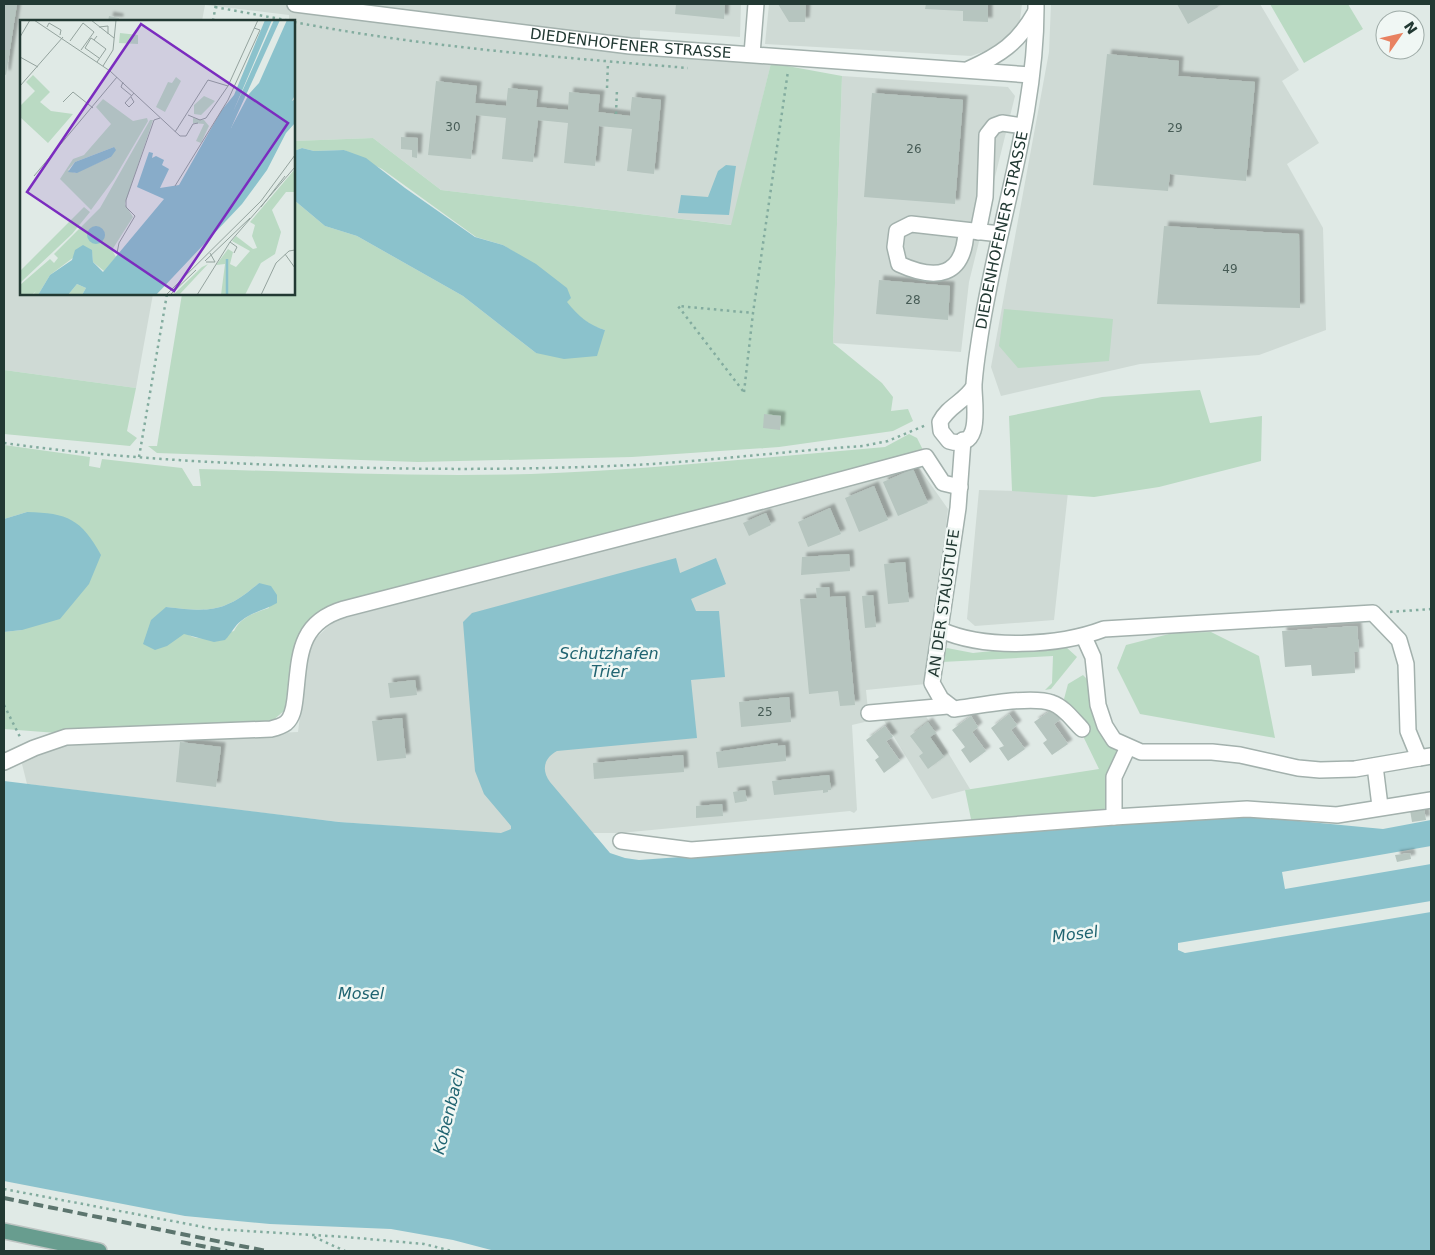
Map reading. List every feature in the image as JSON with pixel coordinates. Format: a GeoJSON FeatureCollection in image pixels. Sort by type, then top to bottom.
{"type":"FeatureCollection","features":[{"type":"Feature","properties":{"kind":"main road"},"geometry":{"type":"LineString","coordinates":[[4,1231],[99,1251]]}},
{"type":"Feature","properties":{"kind":"street","name":"DIEDENHOFENER STRASSE"},"geometry":{"type":"LineString","coordinates":[[295,4],[556,38],[791,58],[1031,74]]}},
{"type":"Feature","properties":{"kind":"street"},"geometry":{"type":"LineString","coordinates":[[752,54],[756,4]]}},
{"type":"Feature","properties":{"kind":"street","name":"DIEDENHOFENER STRASSE"},"geometry":{"type":"LineString","coordinates":[[968,70],[1002,52],[1019,36],[1036,8]]}},
{"type":"Feature","properties":{"kind":"street","name":"DIEDENHOFENER STRASSE"},"geometry":{"type":"LineString","coordinates":[[964,440],[972,433],[976,415],[974,386],[985,302],[1023,126],[1031,74],[1036,8]]}},
{"type":"Feature","properties":{"kind":"street"},"geometry":{"type":"LineString","coordinates":[[993,58],[1011,61],[1027,69],[1031,74]]}},
{"type":"Feature","properties":{"kind":"street"},"geometry":{"type":"LineString","coordinates":[[1000,234],[972,231],[911,224],[897,231],[895,247],[899,264],[910,269],[935,274],[951,270],[959,260],[966,245],[972,231],[985,197],[987,136],[994,126],[1002,123],[1023,126]]}},
{"type":"Feature","properties":{"kind":"street"},"geometry":{"type":"LineString","coordinates":[[964,440],[949,441],[943,435],[940,424],[942,417],[969,395],[974,386]]}},
{"type":"Feature","properties":{"kind":"street"},"geometry":{"type":"LineString","coordinates":[[953,407],[970,410],[976,415]]}},
{"type":"Feature","properties":{"kind":"street","name":"AN DER STAUSTUFE"},"geometry":{"type":"LineString","coordinates":[[948,706],[932,683],[960,487],[964,440]]}},
{"type":"Feature","properties":{"kind":"street"},"geometry":{"type":"LineString","coordinates":[[4,762],[27,751],[66,738],[271,729],[286,724],[293,712],[305,638],[317,622],[332,612],[729,510],[926,456],[943,483],[960,487]]}},
{"type":"Feature","properties":{"kind":"street"},"geometry":{"type":"LineString","coordinates":[[941,630],[960,639],[1036,642],[1084,637],[1104,629],[1373,613],[1400,640],[1406,664],[1408,731],[1425,757],[1375,766],[1320,770],[1298,768],[1240,755],[1212,752],[1141,752],[1128,748],[1114,740],[1105,726],[1098,705],[1094,657],[1084,637]]}},
{"type":"Feature","properties":{"kind":"street"},"geometry":{"type":"LineString","coordinates":[[869,713],[948,706],[954,709],[1034,700],[1052,703],[1060,707],[1082,729]]}},
{"type":"Feature","properties":{"kind":"street"},"geometry":{"type":"LineString","coordinates":[[1114,817],[1114,777],[1128,748]]}},
{"type":"Feature","properties":{"kind":"street"},"geometry":{"type":"LineString","coordinates":[[1375,766],[1380,806]]}},
{"type":"Feature","properties":{"kind":"street"},"geometry":{"type":"LineString","coordinates":[[621,841],[692,850],[1114,817],[1248,809],[1337,814],[1380,806],[1431,800]]}},
{"type":"Feature","properties":{"kind":"path"},"geometry":{"type":"LineString","coordinates":[[213,20],[216,5],[283,20]]}},
{"type":"Feature","properties":{"kind":"path"},"geometry":{"type":"LineString","coordinates":[[295,23],[375,37],[608,62],[688,68]]}},
{"type":"Feature","properties":{"kind":"path"},"geometry":{"type":"LineString","coordinates":[[753,313],[678,306],[744,392],[753,313],[791,58]]}},
{"type":"Feature","properties":{"kind":"path"},"geometry":{"type":"LineString","coordinates":[[608,62],[608,88]]}},
{"type":"Feature","properties":{"kind":"path"},"geometry":{"type":"LineString","coordinates":[[616,114],[617,89]]}},
{"type":"Feature","properties":{"kind":"path"},"geometry":{"type":"LineString","coordinates":[[139,457],[167,295]]}},
{"type":"Feature","properties":{"kind":"path"},"geometry":{"type":"LineString","coordinates":[[4,443],[55,450],[206,463],[424,470],[635,465],[863,446],[888,441],[917,427],[940,424]]}},
{"type":"Feature","properties":{"kind":"path"},"geometry":{"type":"LineString","coordinates":[[1373,613],[1431,609]]}},
{"type":"Feature","properties":{"kind":"path"},"geometry":{"type":"LineString","coordinates":[[4,705],[27,751]]}},
{"type":"Feature","properties":{"kind":"path"},"geometry":{"type":"LineString","coordinates":[[4,1189],[214,1229],[313,1236],[346,1236],[424,1244],[452,1251]]}},
{"type":"Feature","properties":{"kind":"path"},"geometry":{"type":"LineString","coordinates":[[313,1236],[345,1251]]}},
{"type":"Feature","properties":{"kind":"shaded area"},"geometry":{"type":"Polygon","coordinates":[[[4,4],[741,4],[740,37],[640,30],[640,56],[771,63],[732,225],[441,190],[373,138],[295,141],[295,20],[289,20],[289,15],[205,5],[202,20],[20,20],[20,295],[153,295],[136,388],[4,370],[4,4]]]}},
{"type":"Feature","properties":{"kind":"shaded area"},"geometry":{"type":"Polygon","coordinates":[[[769,4],[1022,4],[1020,20],[1012,33],[994,48],[971,56],[765,44],[769,4]]]}},
{"type":"Feature","properties":{"kind":"shaded area"},"geometry":{"type":"Polygon","coordinates":[[[1051,4],[1260,4],[1299,70],[1282,81],[1319,143],[1287,164],[1323,228],[1326,330],[1259,355],[1140,364],[1001,396],[991,367],[1049,52],[1051,4]]]}},
{"type":"Feature","properties":{"kind":"shaded area"},"geometry":{"type":"Polygon","coordinates":[[[842,76],[1008,87],[1015,96],[969,282],[961,352],[833,343],[842,76]]]}},
{"type":"Feature","properties":{"kind":"shaded area"},"geometry":{"type":"Polygon","coordinates":[[[917,465],[948,509],[926,684],[866,690],[869,721],[852,725],[857,810],[854,813],[850,811],[620,833],[490,833],[339,822],[27,784],[21,760],[61,743],[298,732],[308,651],[314,640],[334,621],[917,465]]]}},
{"type":"Feature","properties":{"kind":"shaded area"},"geometry":{"type":"Polygon","coordinates":[[[979,490],[1068,492],[1054,620],[975,626],[967,619],[979,490]]]}},
{"type":"Feature","properties":{"kind":"shaded area"},"geometry":{"type":"Polygon","coordinates":[[[924,713],[970,789],[932,799],[883,719],[924,713]]]}},
{"type":"Feature","properties":{"kind":"green space"},"geometry":{"type":"Polygon","coordinates":[[[1270,4],[1348,4],[1363,29],[1304,63],[1270,4]]]}},
{"type":"Feature","properties":{"kind":"green space"},"geometry":{"type":"Polygon","coordinates":[[[771,63],[842,76],[833,343],[882,383],[893,397],[891,411],[908,409],[913,421],[893,431],[779,447],[632,457],[418,462],[157,453],[148,446],[157,446],[182,295],[295,295],[295,201],[325,226],[357,236],[463,296],[536,353],[605,330],[593,326],[578,316],[519,255],[503,245],[476,237],[382,169],[344,150],[314,151],[302,148],[295,151],[295,141],[373,138],[441,190],[731,225],[771,63]]]}},
{"type":"Feature","properties":{"kind":"green space"},"geometry":{"type":"Polygon","coordinates":[[[1004,309],[1113,319],[1109,361],[1018,368],[999,346],[1004,309]]]}},
{"type":"Feature","properties":{"kind":"green space"},"geometry":{"type":"Polygon","coordinates":[[[4,370],[136,388],[127,431],[137,438],[130,446],[4,434],[4,370]]]}},
{"type":"Feature","properties":{"kind":"green space"},"geometry":{"type":"Polygon","coordinates":[[[1200,390],[1210,423],[1262,416],[1261,461],[1159,487],[1094,497],[1012,491],[1009,416],[1102,397],[1200,390]]]}},
{"type":"Feature","properties":{"kind":"green space"},"geometry":{"type":"Polygon","coordinates":[[[909,434],[917,438],[924,452],[338,605],[299,639],[291,662],[285,710],[271,722],[57,733],[4,729],[4,632],[22,630],[27,512],[4,519],[4,445],[90,457],[89,466],[100,468],[102,459],[182,468],[193,486],[201,486],[199,469],[407,475],[531,474],[664,466],[885,447],[909,434]],[[259,583],[236,600],[216,608],[194,610],[166,607],[187,634],[200,638],[234,631],[244,619],[269,608],[259,583]]]}},
{"type":"Feature","properties":{"kind":"green space"},"geometry":{"type":"Polygon","coordinates":[[[1211,632],[1259,656],[1275,738],[1140,714],[1117,668],[1126,645],[1173,633],[1211,632]]]}},
{"type":"Feature","properties":{"kind":"green space"},"geometry":{"type":"Polygon","coordinates":[[[1050,645],[1066,647],[1077,657],[1051,689],[1045,690],[1052,683],[1053,656],[942,662],[941,653],[947,648],[973,653],[1050,645]]]}},
{"type":"Feature","properties":{"kind":"green space"},"geometry":{"type":"Polygon","coordinates":[[[1083,675],[1088,680],[1120,750],[1109,803],[1102,812],[972,824],[965,790],[1099,769],[1082,734],[1090,728],[1064,699],[1068,684],[1083,675]]]}},
{"type":"Feature","properties":{"kind":"water"},"geometry":{"type":"Polygon","coordinates":[[[302,148],[314,151],[344,150],[366,158],[475,237],[503,245],[536,264],[567,288],[571,298],[567,302],[575,312],[589,323],[605,330],[597,356],[564,359],[536,353],[463,296],[357,236],[325,226],[295,201],[295,151],[302,148]]]}},
{"type":"Feature","properties":{"kind":"water"},"geometry":{"type":"Polygon","coordinates":[[[726,165],[736,166],[729,215],[678,213],[681,195],[708,197],[718,171],[726,165]]]}},
{"type":"Feature","properties":{"kind":"water"},"geometry":{"type":"Polygon","coordinates":[[[27,512],[53,514],[72,520],[87,533],[101,555],[89,584],[60,619],[22,630],[4,632],[4,519],[27,512]]]}},
{"type":"Feature","properties":{"kind":"water"},"geometry":{"type":"Polygon","coordinates":[[[676,558],[680,573],[716,558],[726,584],[691,599],[696,611],[719,611],[725,677],[691,680],[697,738],[557,751],[549,757],[545,765],[547,778],[610,853],[639,860],[1245,816],[1383,829],[1431,820],[1431,846],[1282,872],[1285,889],[1431,864],[1431,901],[1178,943],[1178,950],[1185,953],[1431,912],[1431,1251],[495,1251],[453,1240],[391,1229],[270,1224],[185,1216],[4,1181],[4,781],[339,822],[501,833],[511,829],[511,826],[484,794],[475,771],[463,622],[472,613],[676,558]]]}},
{"type":"Feature","properties":{"kind":"water"},"geometry":{"type":"Polygon","coordinates":[[[259,583],[271,586],[277,595],[277,603],[245,618],[225,640],[214,642],[184,634],[167,646],[155,650],[143,644],[151,620],[166,607],[194,610],[216,608],[236,600],[259,583]]]}},
{"type":"Feature","properties":{"kind":"building"},"geometry":{"type":"Polygon","coordinates":[[[4,4],[17,4],[6,75],[4,74],[4,4]]]}},
{"type":"Feature","properties":{"kind":"building"},"geometry":{"type":"Polygon","coordinates":[[[676,4],[725,4],[724,19],[675,14],[676,4]]]}},
{"type":"Feature","properties":{"kind":"building"},"geometry":{"type":"Polygon","coordinates":[[[778,4],[806,4],[805,22],[789,22],[778,4]]]}},
{"type":"Feature","properties":{"kind":"building"},"geometry":{"type":"Polygon","coordinates":[[[926,4],[988,4],[988,22],[963,21],[963,11],[925,9],[926,4]]]}},
{"type":"Feature","properties":{"kind":"building"},"geometry":{"type":"Polygon","coordinates":[[[1177,4],[1217,4],[1218,7],[1188,24],[1177,4]]]}},
{"type":"Feature","properties":{"kind":"building"},"geometry":{"type":"Polygon","coordinates":[[[109,16],[119,18],[119,20],[108,20],[109,16]]]}},
{"type":"Feature","properties":{"kind":"building"},"geometry":{"type":"Polygon","coordinates":[[[1107,54],[1179,61],[1178,76],[1255,82],[1246,181],[1170,174],[1168,191],[1093,185],[1107,54]]]}},
{"type":"Feature","properties":{"kind":"building"},"geometry":{"type":"Polygon","coordinates":[[[436,81],[477,86],[475,103],[506,106],[508,88],[538,91],[536,107],[568,110],[569,92],[600,95],[598,112],[630,116],[632,97],[661,100],[654,174],[627,171],[632,129],[599,126],[595,166],[564,163],[568,123],[538,120],[533,162],[502,159],[506,118],[476,115],[471,159],[428,155],[436,81]]]}},
{"type":"Feature","properties":{"kind":"building"},"geometry":{"type":"Polygon","coordinates":[[[872,93],[963,100],[955,204],[864,197],[872,93]]]}},
{"type":"Feature","properties":{"kind":"building"},"geometry":{"type":"Polygon","coordinates":[[[401,137],[418,138],[417,158],[412,157],[412,150],[401,149],[401,137]]]}},
{"type":"Feature","properties":{"kind":"building"},"geometry":{"type":"Polygon","coordinates":[[[1164,226],[1299,234],[1300,308],[1157,304],[1164,226]]]}},
{"type":"Feature","properties":{"kind":"building"},"geometry":{"type":"Polygon","coordinates":[[[879,280],[950,286],[948,320],[876,314],[879,280]]]}},
{"type":"Feature","properties":{"kind":"building"},"geometry":{"type":"Polygon","coordinates":[[[764,414],[781,416],[780,430],[763,428],[764,414]]]}},
{"type":"Feature","properties":{"kind":"building"},"geometry":{"type":"Polygon","coordinates":[[[913,469],[928,503],[898,516],[883,482],[913,469]]]}},
{"type":"Feature","properties":{"kind":"building"},"geometry":{"type":"Polygon","coordinates":[[[874,486],[888,520],[859,532],[845,498],[874,486]]]}},
{"type":"Feature","properties":{"kind":"building"},"geometry":{"type":"Polygon","coordinates":[[[830,508],[841,534],[808,547],[798,522],[830,508]]]}},
{"type":"Feature","properties":{"kind":"building"},"geometry":{"type":"Polygon","coordinates":[[[766,513],[771,525],[749,536],[743,523],[766,513]]]}},
{"type":"Feature","properties":{"kind":"building"},"geometry":{"type":"Polygon","coordinates":[[[849,554],[850,571],[801,575],[802,557],[849,554]]]}},
{"type":"Feature","properties":{"kind":"building"},"geometry":{"type":"Polygon","coordinates":[[[905,562],[909,602],[888,604],[884,564],[905,562]]]}},
{"type":"Feature","properties":{"kind":"building"},"geometry":{"type":"Polygon","coordinates":[[[829,587],[830,597],[845,596],[855,705],[840,706],[838,691],[809,694],[800,599],[817,598],[816,588],[829,587]]]}},
{"type":"Feature","properties":{"kind":"building"},"geometry":{"type":"Polygon","coordinates":[[[873,595],[876,627],[865,628],[862,596],[873,595]]]}},
{"type":"Feature","properties":{"kind":"building"},"geometry":{"type":"Polygon","coordinates":[[[1357,626],[1359,652],[1354,652],[1355,673],[1312,676],[1311,665],[1285,667],[1282,631],[1357,626]]]}},
{"type":"Feature","properties":{"kind":"building"},"geometry":{"type":"Polygon","coordinates":[[[415,680],[417,695],[390,698],[388,683],[415,680]]]}},
{"type":"Feature","properties":{"kind":"building"},"geometry":{"type":"Polygon","coordinates":[[[789,697],[791,722],[741,727],[739,702],[789,697]]]}},
{"type":"Feature","properties":{"kind":"building"},"geometry":{"type":"Polygon","coordinates":[[[1053,709],[1060,720],[1054,724],[1068,744],[1052,755],[1043,743],[1047,740],[1034,722],[1053,709]]]}},
{"type":"Feature","properties":{"kind":"building"},"geometry":{"type":"Polygon","coordinates":[[[1009,714],[1017,725],[1011,730],[1025,749],[1008,761],[999,748],[1004,746],[991,728],[1009,714]]]}},
{"type":"Feature","properties":{"kind":"building"},"geometry":{"type":"Polygon","coordinates":[[[971,716],[978,727],[972,732],[986,751],[970,763],[961,750],[965,747],[952,730],[971,716]]]}},
{"type":"Feature","properties":{"kind":"building"},"geometry":{"type":"Polygon","coordinates":[[[402,718],[406,758],[377,761],[372,721],[402,718]]]}},
{"type":"Feature","properties":{"kind":"building"},"geometry":{"type":"Polygon","coordinates":[[[928,722],[936,733],[930,737],[944,757],[928,769],[919,756],[923,753],[910,736],[928,722]]]}},
{"type":"Feature","properties":{"kind":"building"},"geometry":{"type":"Polygon","coordinates":[[[885,726],[893,737],[886,741],[900,761],[884,773],[875,760],[879,757],[866,740],[885,726]]]}},
{"type":"Feature","properties":{"kind":"building"},"geometry":{"type":"Polygon","coordinates":[[[180,742],[221,747],[216,787],[176,782],[180,742]]]}},
{"type":"Feature","properties":{"kind":"building"},"geometry":{"type":"Polygon","coordinates":[[[777,743],[778,746],[785,745],[786,761],[718,768],[716,752],[777,743]]]}},
{"type":"Feature","properties":{"kind":"building"},"geometry":{"type":"Polygon","coordinates":[[[683,755],[684,772],[594,779],[593,763],[683,755]]]}},
{"type":"Feature","properties":{"kind":"building"},"geometry":{"type":"Polygon","coordinates":[[[829,775],[831,790],[828,790],[828,792],[823,793],[823,790],[774,795],[772,781],[829,775]]]}},
{"type":"Feature","properties":{"kind":"building"},"geometry":{"type":"Polygon","coordinates":[[[745,790],[747,801],[735,803],[733,792],[745,790]]]}},
{"type":"Feature","properties":{"kind":"building"},"geometry":{"type":"Polygon","coordinates":[[[722,804],[723,816],[696,818],[696,806],[722,804]]]}},
{"type":"Feature","properties":{"kind":"building"},"geometry":{"type":"Polygon","coordinates":[[[1424,808],[1426,820],[1412,822],[1410,810],[1424,808]]]}},
{"type":"Feature","properties":{"kind":"building"},"geometry":{"type":"Polygon","coordinates":[[[1410,853],[1411,859],[1397,862],[1395,855],[1410,853]]]}},
{"type":"Feature","properties":{"kind":"railway"},"geometry":{"type":"LineString","coordinates":[[4,1198],[266,1251]]}},
{"type":"Feature","properties":{"kind":"railway"},"geometry":{"type":"LineString","coordinates":[[181,1242],[227,1251]]}},
{"type":"Feature","properties":{"kind":"water label","name":"Schutzhafen Trier"},"geometry":{"type":"Point","coordinates":[609,662]}},
{"type":"Feature","properties":{"kind":"water label","name":"Mosel"},"geometry":{"type":"Point","coordinates":[1075,934]}},
{"type":"Feature","properties":{"kind":"water label","name":"Mosel"},"geometry":{"type":"Point","coordinates":[361,993]}},
{"type":"Feature","properties":{"kind":"water label","name":"Kobenbach"},"geometry":{"type":"Point","coordinates":[449,1111]}}]}
